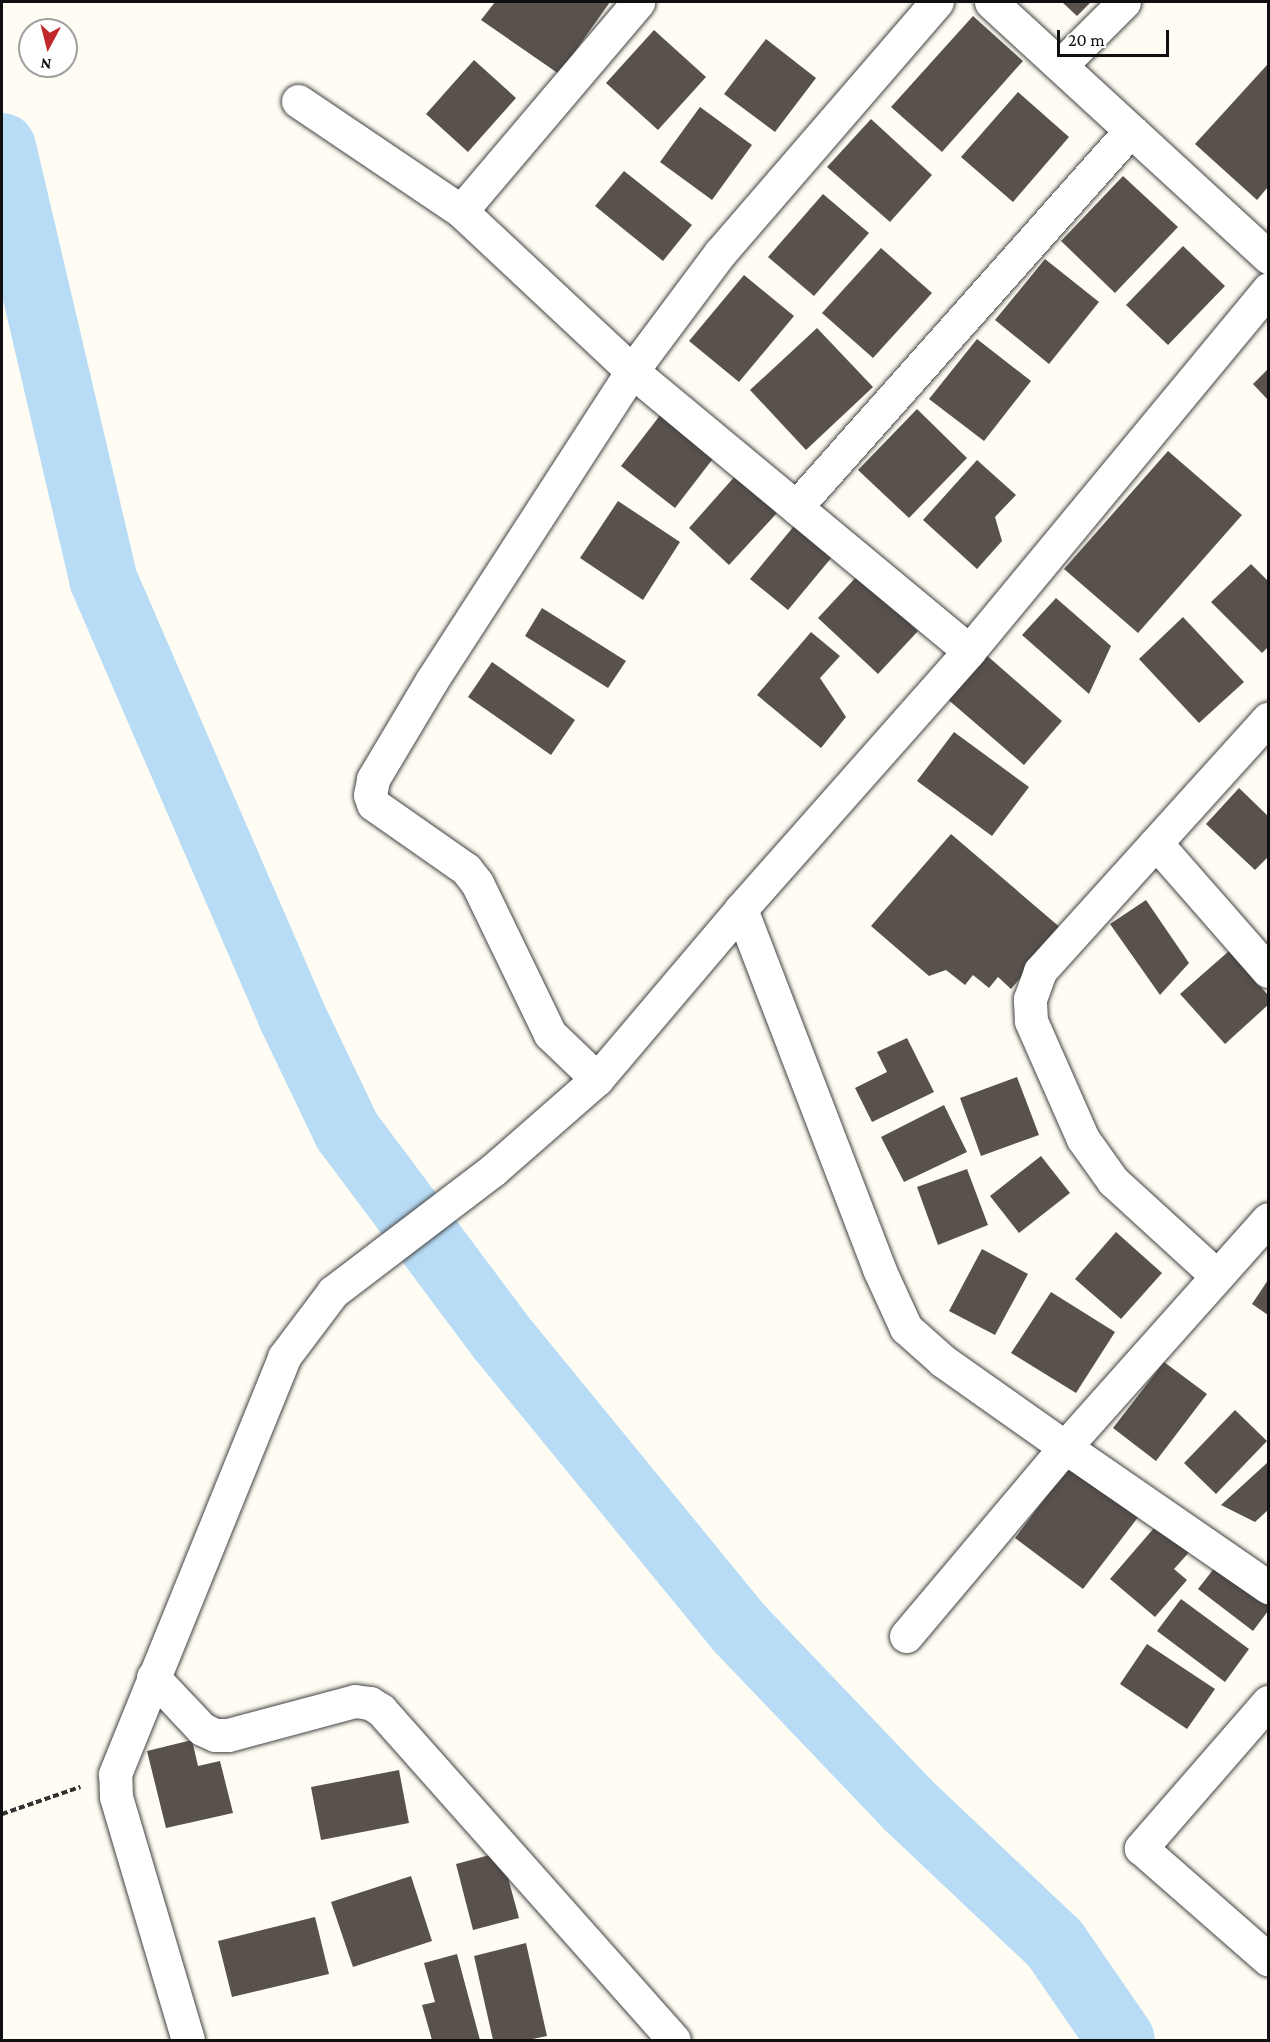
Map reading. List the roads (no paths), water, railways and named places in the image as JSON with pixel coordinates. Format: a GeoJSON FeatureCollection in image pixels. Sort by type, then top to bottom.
{"type":"FeatureCollection","features":[{"type":"Feature","properties":{"kind":"street"},"geometry":{"type":"LineString","coordinates":[[461,211],[638,2]]}},
{"type":"Feature","properties":{"kind":"street"},"geometry":{"type":"LineString","coordinates":[[597,1079],[550,1034],[477,883],[465,869],[373,804],[370,795],[373,779],[432,680],[632,371],[720,253],[937,2]]}},
{"type":"Feature","properties":{"kind":"street"},"geometry":{"type":"LineString","coordinates":[[991,2],[1269,256]]}},
{"type":"Feature","properties":{"kind":"street"},"geometry":{"type":"LineString","coordinates":[[1061,66],[1124,2]]}},
{"type":"Feature","properties":{"kind":"street"},"geometry":{"type":"LineString","coordinates":[[298,101],[461,211],[632,371],[969,651]]}},
{"type":"Feature","properties":{"kind":"street"},"geometry":{"type":"LineString","coordinates":[[796,507],[1131,130]]}},
{"type":"Feature","properties":{"kind":"street"},"geometry":{"type":"LineString","coordinates":[[188,2040],[116,1797],[115,1774],[284,1357],[333,1292],[493,1170],[597,1079],[741,909],[969,651],[1269,290]]}},
{"type":"Feature","properties":{"kind":"street"},"geometry":{"type":"LineString","coordinates":[[1217,1276],[1113,1181],[1083,1139],[1031,1021],[1030,999],[1040,971],[1269,719]]}},
{"type":"Feature","properties":{"kind":"street"},"geometry":{"type":"LineString","coordinates":[[1156,843],[1269,971]]}},
{"type":"Feature","properties":{"kind":"street"},"geometry":{"type":"LineString","coordinates":[[741,909],[879,1269],[906,1328],[943,1361],[1065,1448],[1269,1587]]}},
{"type":"Feature","properties":{"kind":"street"},"geometry":{"type":"LineString","coordinates":[[906,1636],[1065,1448],[1269,1219]]}},
{"type":"Feature","properties":{"kind":"street"},"geometry":{"type":"LineString","coordinates":[[153,1677],[202,1729],[215,1735],[228,1735],[355,1701],[370,1703],[381,1710],[674,2040]]}},
{"type":"Feature","properties":{"kind":"street"},"geometry":{"type":"LineString","coordinates":[[1269,1702],[1141,1848],[1269,1959]]}},
{"type":"Feature","properties":{"kind":"waterway"},"geometry":{"type":"LineString","coordinates":[[2,147],[103,579],[291,1014],[347,1131],[501,1337],[740,1629],[907,1804],[1055,1944],[1121,2040]]}}]}
